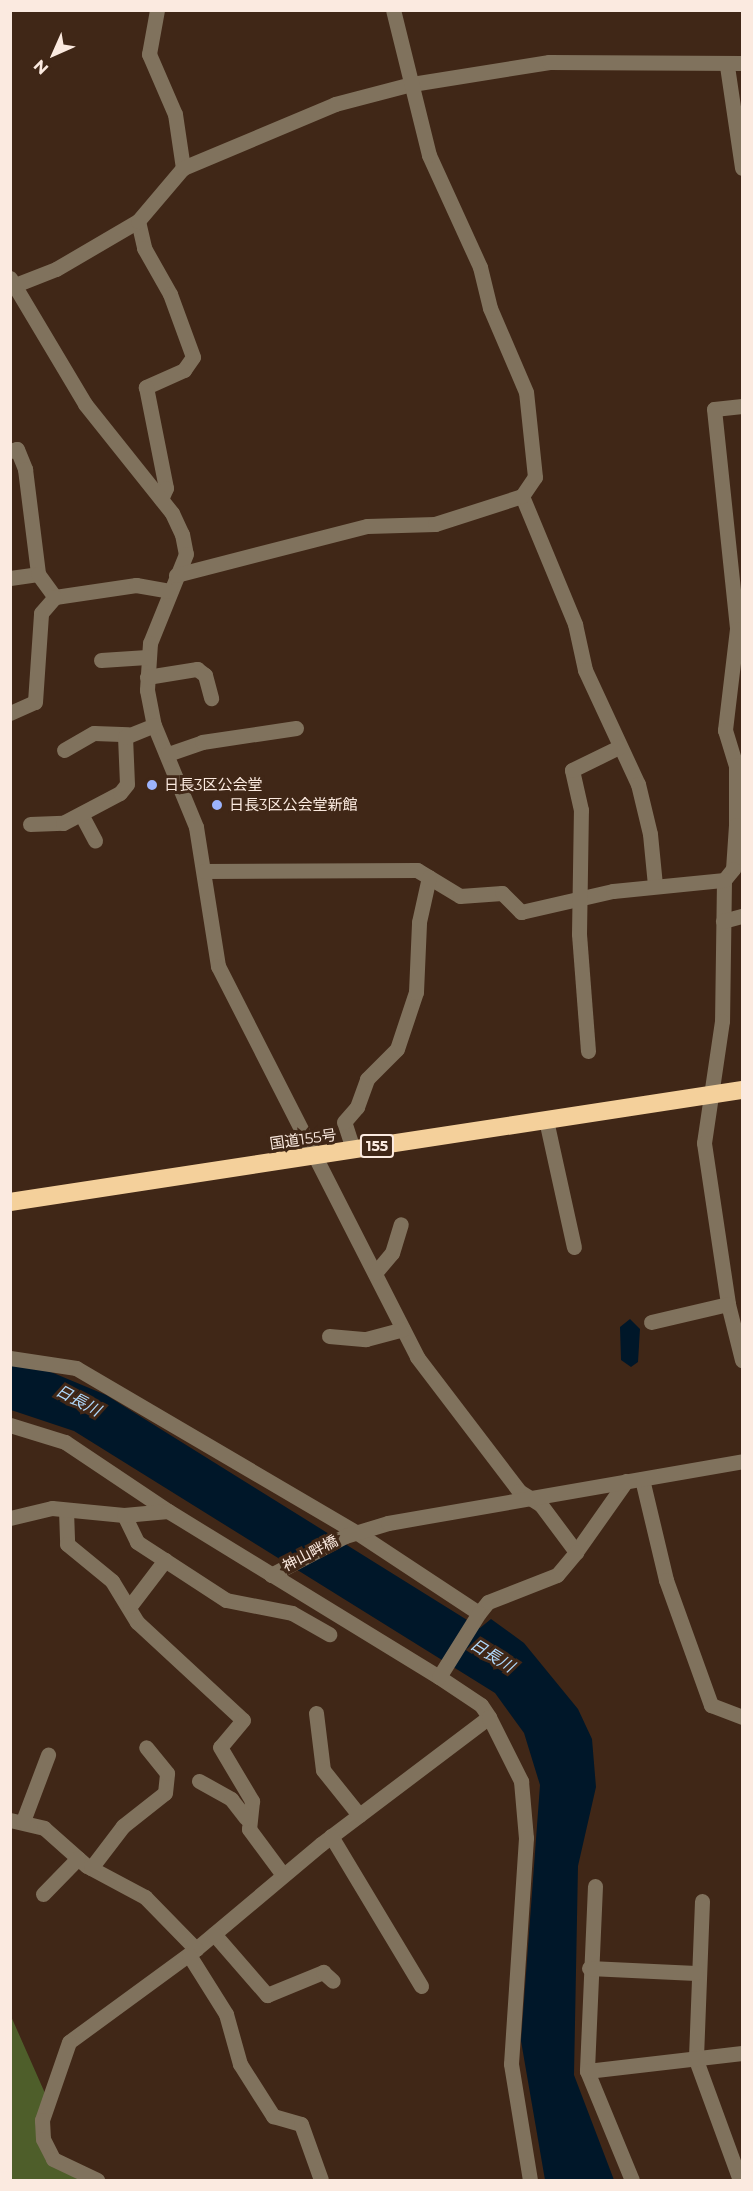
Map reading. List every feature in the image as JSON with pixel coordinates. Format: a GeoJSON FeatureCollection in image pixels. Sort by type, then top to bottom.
{"type":"FeatureCollection","features":[{"type":"Feature","properties":{"kind":"highway","name":"国道155号"},"geometry":{"type":"LineString","coordinates":[[10,1202],[742,1090]]}},
{"type":"Feature","properties":{"kind":"street"},"geometry":{"type":"LineString","coordinates":[[157,10],[149,54],[175,114],[183,168]]}},
{"type":"Feature","properties":{"kind":"street"},"geometry":{"type":"LineString","coordinates":[[176,575],[367,526],[435,524],[522,496],[535,477],[526,392],[490,308],[480,267],[429,155],[393,10]]}},
{"type":"Feature","properties":{"kind":"street"},"geometry":{"type":"LineString","coordinates":[[576,1552],[532,1499],[519,1491],[417,1357],[218,966],[196,827],[168,754],[154,725],[147,677],[147,657],[169,591],[186,554],[182,534],[161,499],[85,404],[12,283],[56,269],[138,221],[183,168],[335,104],[412,84],[549,62],[735,65],[742,168]]}},
{"type":"Feature","properties":{"kind":"street"},"geometry":{"type":"LineString","coordinates":[[138,221],[144,248],[170,294],[193,357],[184,370],[146,387],[166,488],[161,499]]}},
{"type":"Feature","properties":{"kind":"street"},"geometry":{"type":"LineString","coordinates":[[742,406],[714,409],[740,628],[725,730],[736,765],[733,869],[724,880],[722,1022],[704,1143],[728,1305],[742,1360]]}},
{"type":"Feature","properties":{"kind":"street"},"geometry":{"type":"LineString","coordinates":[[10,451],[17,449],[25,469],[38,574],[55,597]]}},
{"type":"Feature","properties":{"kind":"street"},"geometry":{"type":"LineString","coordinates":[[522,496],[619,747],[638,784],[650,834],[654,885]]}},
{"type":"Feature","properties":{"kind":"street"},"geometry":{"type":"LineString","coordinates":[[10,578],[38,574]]}},
{"type":"Feature","properties":{"kind":"street"},"geometry":{"type":"LineString","coordinates":[[10,713],[35,702],[41,612],[55,597],[136,585],[169,591]]}},
{"type":"Feature","properties":{"kind":"street"},"geometry":{"type":"LineString","coordinates":[[101,660],[147,657]]}},
{"type":"Feature","properties":{"kind":"street"},"geometry":{"type":"LineString","coordinates":[[147,677],[197,669],[205,675],[211,698]]}},
{"type":"Feature","properties":{"kind":"street"},"geometry":{"type":"LineString","coordinates":[[64,750],[94,733],[128,735],[154,725]]}},
{"type":"Feature","properties":{"kind":"street"},"geometry":{"type":"LineString","coordinates":[[168,754],[202,742],[296,728]]}},
{"type":"Feature","properties":{"kind":"street"},"geometry":{"type":"LineString","coordinates":[[30,824],[55,826],[81,814],[128,784],[128,735]]}},
{"type":"Feature","properties":{"kind":"street"},"geometry":{"type":"LineString","coordinates":[[588,1051],[579,898],[581,810],[572,770],[619,747]]}},
{"type":"Feature","properties":{"kind":"street"},"geometry":{"type":"LineString","coordinates":[[81,814],[95,840]]}},
{"type":"Feature","properties":{"kind":"street"},"geometry":{"type":"LineString","coordinates":[[204,871],[417,870],[460,896],[502,893],[521,912],[579,898],[654,885],[724,880]]}},
{"type":"Feature","properties":{"kind":"street"},"geometry":{"type":"LineString","coordinates":[[353,1149],[344,1122],[367,1079],[397,1049],[416,992],[419,922],[429,877]]}},
{"type":"Feature","properties":{"kind":"street"},"geometry":{"type":"LineString","coordinates":[[723,921],[742,916]]}},
{"type":"Feature","properties":{"kind":"street"},"geometry":{"type":"LineString","coordinates":[[546,1120],[574,1247]]}},
{"type":"Feature","properties":{"kind":"street"},"geometry":{"type":"LineString","coordinates":[[375,1273],[392,1253],[401,1224]]}},
{"type":"Feature","properties":{"kind":"street"},"geometry":{"type":"LineString","coordinates":[[651,1322],[728,1305]]}},
{"type":"Feature","properties":{"kind":"street"},"geometry":{"type":"LineString","coordinates":[[329,1336],[366,1339],[403,1329]]}},
{"type":"Feature","properties":{"kind":"street"},"geometry":{"type":"LineString","coordinates":[[10,1358],[76,1368],[479,1613]]}},
{"type":"Feature","properties":{"kind":"street"},"geometry":{"type":"LineString","coordinates":[[10,1425],[65,1442],[168,1511],[441,1674],[481,1705],[521,1781],[526,1838],[511,2064],[530,2181]]}},
{"type":"Feature","properties":{"kind":"street","name":"神山畔橋"},"geometry":{"type":"LineString","coordinates":[[273,1573],[351,1534],[742,1461]]}},
{"type":"Feature","properties":{"kind":"street"},"geometry":{"type":"LineString","coordinates":[[642,1479],[666,1580],[711,1705],[742,1717]]}},
{"type":"Feature","properties":{"kind":"street"},"geometry":{"type":"LineString","coordinates":[[441,1674],[488,1602],[557,1575],[626,1481]]}},
{"type":"Feature","properties":{"kind":"street"},"geometry":{"type":"LineString","coordinates":[[10,1518],[66,1510],[124,1515],[168,1511]]}},
{"type":"Feature","properties":{"kind":"street"},"geometry":{"type":"LineString","coordinates":[[66,1510],[67,1544],[112,1581],[130,1606],[137,1622],[243,1720],[220,1748],[252,1801],[246,1818]]}},
{"type":"Feature","properties":{"kind":"street"},"geometry":{"type":"LineString","coordinates":[[124,1515],[137,1542],[226,1600],[292,1613],[329,1634]]}},
{"type":"Feature","properties":{"kind":"street"},"geometry":{"type":"LineString","coordinates":[[130,1606],[165,1560]]}},
{"type":"Feature","properties":{"kind":"street"},"geometry":{"type":"LineString","coordinates":[[315,1713],[322,1770],[359,1815]]}},
{"type":"Feature","properties":{"kind":"street"},"geometry":{"type":"LineString","coordinates":[[97,2181],[53,2159],[43,2139],[42,2120],[69,2042],[192,1952],[331,1836],[489,1717]]}},
{"type":"Feature","properties":{"kind":"street"},"geometry":{"type":"LineString","coordinates":[[91,1868],[123,1826],[165,1793],[167,1773],[146,1747]]}},
{"type":"Feature","properties":{"kind":"street"},"geometry":{"type":"LineString","coordinates":[[48,1755],[17,1820],[44,1828],[91,1868],[145,1897],[192,1952],[226,2014],[240,2064],[273,2116],[301,2124],[321,2181]]}},
{"type":"Feature","properties":{"kind":"street"},"geometry":{"type":"LineString","coordinates":[[199,1782],[231,1798],[284,1875]]}},
{"type":"Feature","properties":{"kind":"street"},"geometry":{"type":"LineString","coordinates":[[331,1836],[421,1986]]}},
{"type":"Feature","properties":{"kind":"street"},"geometry":{"type":"LineString","coordinates":[[43,1894],[78,1858]]}},
{"type":"Feature","properties":{"kind":"street"},"geometry":{"type":"LineString","coordinates":[[595,1886],[587,2071],[632,2181]]}},
{"type":"Feature","properties":{"kind":"street"},"geometry":{"type":"LineString","coordinates":[[702,1901],[696,1973],[696,2060],[740,2181]]}},
{"type":"Feature","properties":{"kind":"street"},"geometry":{"type":"LineString","coordinates":[[214,1934],[267,1995],[323,1972],[333,1981]]}},
{"type":"Feature","properties":{"kind":"street"},"geometry":{"type":"LineString","coordinates":[[590,1968],[696,1973]]}},
{"type":"Feature","properties":{"kind":"street"},"geometry":{"type":"LineString","coordinates":[[587,2071],[742,2053]]}},
{"type":"Feature","properties":{"kind":"green space"},"geometry":{"type":"Polygon","coordinates":[[[10,2014],[48,2100],[42,2120],[53,2159],[98,2180],[11,2180],[10,2014]]]}},
{"type":"Feature","properties":{"kind":"water"},"geometry":{"type":"Polygon","coordinates":[[[630,1319],[640,1329],[638,1362],[631,1367],[621,1360],[620,1327],[630,1319]]]}},
{"type":"Feature","properties":{"kind":"water","name":"日長川"},"geometry":{"type":"Polygon","coordinates":[[[11,1366],[39,1367],[106,1395],[480,1628],[491,1619],[524,1643],[578,1709],[592,1739],[596,1787],[578,1866],[574,2075],[614,2180],[545,2180],[521,2041],[540,1785],[524,1733],[495,1693],[74,1431],[11,1410],[11,1366]]]}},
{"type":"Feature","properties":{"kind":"place","name":"日長3区公会堂"},"geometry":{"type":"Point","coordinates":[152,785]}},
{"type":"Feature","properties":{"kind":"place","name":"日長3区公会堂新館"},"geometry":{"type":"Point","coordinates":[217,805]}}]}
